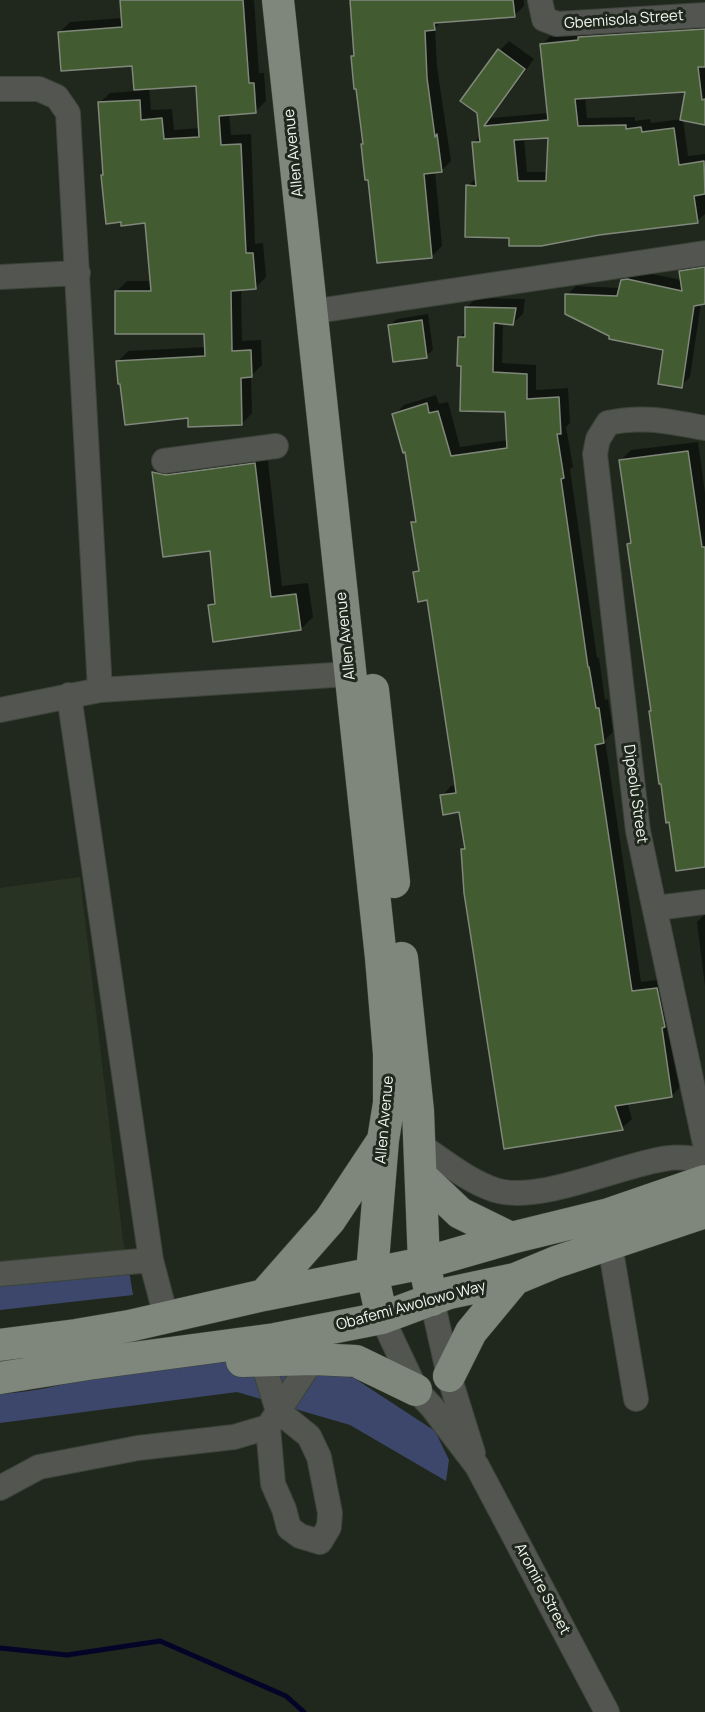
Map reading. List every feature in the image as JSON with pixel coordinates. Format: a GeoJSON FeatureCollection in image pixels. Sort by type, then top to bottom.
{"type":"FeatureCollection","features":[{"type":"Feature","properties":{"kind":"main road","name":"Allen Avenue"},"geometry":{"type":"LineString","coordinates":[[278,0],[381,958],[389,1054],[389,1103],[383,1140],[372,1273],[382,1318]]}},
{"type":"Feature","properties":{"kind":"main road","name":"Allen Avenue"},"geometry":{"type":"LineString","coordinates":[[299,0],[330,309],[386,808],[421,1160],[424,1263],[432,1300]]}},
{"type":"Feature","properties":{"kind":"main road"},"geometry":{"type":"LineString","coordinates":[[264,1294],[330,1220],[383,1140]]}},
{"type":"Feature","properties":{"kind":"main road"},"geometry":{"type":"LineString","coordinates":[[421,1160],[460,1213],[511,1238]]}},
{"type":"Feature","properties":{"kind":"main road"},"geometry":{"type":"LineString","coordinates":[[0,1345],[76,1335],[264,1294],[424,1263],[511,1238],[609,1214],[705,1181]]}},
{"type":"Feature","properties":{"kind":"main road","name":"Obafemi Awolowo Way"},"geometry":{"type":"LineString","coordinates":[[5,1377],[275,1339],[382,1318],[449,1293],[515,1279],[556,1262],[705,1212]]}},
{"type":"Feature","properties":{"kind":"main road"},"geometry":{"type":"LineString","coordinates":[[449,1376],[471,1332],[515,1279]]}},
{"type":"Feature","properties":{"kind":"main road"},"geometry":{"type":"LineString","coordinates":[[5,1377],[262,1360],[313,1359],[356,1361],[416,1390]]}},
{"type":"Feature","properties":{"kind":"street","name":"Gbemisola Street"},"geometry":{"type":"LineString","coordinates":[[542,10],[557,24],[705,15]]}},
{"type":"Feature","properties":{"kind":"street"},"geometry":{"type":"LineString","coordinates":[[0,89],[39,89],[57,97],[68,113],[100,690]]}},
{"type":"Feature","properties":{"kind":"street"},"geometry":{"type":"LineString","coordinates":[[330,309],[705,253]]}},
{"type":"Feature","properties":{"kind":"street"},"geometry":{"type":"LineString","coordinates":[[0,278],[78,273]]}},
{"type":"Feature","properties":{"kind":"street","name":"Dipeolu Street"},"geometry":{"type":"LineString","coordinates":[[705,428],[651,418],[628,418],[608,423],[598,439],[595,454],[638,831],[705,1144]]}},
{"type":"Feature","properties":{"kind":"street"},"geometry":{"type":"LineString","coordinates":[[164,461],[276,446]]}},
{"type":"Feature","properties":{"kind":"street"},"geometry":{"type":"LineString","coordinates":[[0,710],[100,690],[349,674]]}},
{"type":"Feature","properties":{"kind":"street"},"geometry":{"type":"LineString","coordinates":[[69,695],[151,1260],[166,1317]]}},
{"type":"Feature","properties":{"kind":"street"},"geometry":{"type":"LineString","coordinates":[[656,908],[705,902]]}},
{"type":"Feature","properties":{"kind":"street"},"geometry":{"type":"LineString","coordinates":[[421,1160],[496,1190],[517,1192],[551,1188],[669,1157],[705,1160]]}},
{"type":"Feature","properties":{"kind":"street"},"geometry":{"type":"LineString","coordinates":[[610,1245],[636,1399]]}},
{"type":"Feature","properties":{"kind":"street"},"geometry":{"type":"LineString","coordinates":[[0,1274],[151,1260]]}},
{"type":"Feature","properties":{"kind":"street","name":"Aromire Street"},"geometry":{"type":"LineString","coordinates":[[432,1300],[449,1376],[477,1466]]}},
{"type":"Feature","properties":{"kind":"street","name":"Aromire Street"},"geometry":{"type":"LineString","coordinates":[[382,1318],[416,1390],[432,1407],[477,1466],[607,1712]]}},
{"type":"Feature","properties":{"kind":"street"},"geometry":{"type":"LineString","coordinates":[[0,1488],[39,1467],[138,1448],[234,1437],[273,1419],[313,1359]]}},
{"type":"Feature","properties":{"kind":"street"},"geometry":{"type":"LineString","coordinates":[[262,1360],[273,1419]]}},
{"type":"Feature","properties":{"kind":"shaded area"},"geometry":{"type":"Polygon","coordinates":[[[80,877],[123,1241],[129,1270],[0,1280],[0,888],[80,877]]]}},
{"type":"Feature","properties":{"kind":"shaded area"},"geometry":{"type":"Polygon","coordinates":[[[129,1270],[133,1295],[0,1310],[0,1280],[129,1270]]]}},
{"type":"Feature","properties":{"kind":"shaded area"},"geometry":{"type":"Polygon","coordinates":[[[150,1359],[252,1359],[354,1378],[435,1431],[449,1460],[446,1481],[350,1425],[237,1392],[0,1423],[0,1394],[57,1386],[150,1359]]]}},
{"type":"Feature","properties":{"kind":"building"},"geometry":{"type":"Polygon","coordinates":[[[120,0],[243,0],[249,83],[254,83],[256,113],[219,116],[221,145],[241,144],[246,253],[253,253],[256,289],[231,291],[232,351],[251,350],[252,377],[241,378],[242,425],[188,427],[188,418],[125,425],[116,361],[205,356],[204,334],[115,334],[115,291],[151,291],[145,223],[121,226],[121,222],[106,224],[98,102],[140,100],[141,120],[162,118],[164,139],[199,137],[196,86],[134,90],[132,66],[61,71],[58,32],[122,27],[120,0]]]}},
{"type":"Feature","properties":{"kind":"building"},"geometry":{"type":"Polygon","coordinates":[[[350,0],[513,0],[515,17],[434,23],[435,30],[425,31],[427,78],[442,172],[424,174],[432,258],[377,263],[368,180],[365,180],[356,89],[354,89],[350,0]]]}},
{"type":"Feature","properties":{"kind":"building"},"geometry":{"type":"Polygon","coordinates":[[[705,29],[705,67],[698,67],[702,100],[705,99],[705,125],[680,120],[685,92],[575,99],[578,126],[626,125],[626,129],[641,127],[642,132],[674,128],[679,165],[704,161],[705,194],[694,196],[698,223],[599,235],[541,246],[509,246],[509,238],[465,237],[466,185],[476,186],[472,142],[480,142],[477,113],[460,101],[498,49],[525,69],[484,126],[548,120],[540,44],[578,40],[578,37],[705,29]],[[548,138],[514,140],[518,181],[546,181],[548,138]]]}},
{"type":"Feature","properties":{"kind":"building"},"geometry":{"type":"Polygon","coordinates":[[[705,267],[705,304],[694,306],[682,388],[658,384],[663,350],[609,339],[609,336],[565,314],[565,294],[617,296],[621,280],[627,279],[682,291],[679,271],[705,267]]]}},
{"type":"Feature","properties":{"kind":"building"},"geometry":{"type":"Polygon","coordinates":[[[465,307],[516,308],[513,325],[494,323],[493,372],[527,374],[527,399],[559,397],[561,434],[557,434],[564,478],[561,479],[588,667],[596,708],[599,708],[604,743],[595,745],[632,991],[657,988],[665,1027],[662,1028],[672,1097],[615,1106],[623,1130],[504,1149],[464,893],[461,849],[465,849],[459,812],[443,815],[440,795],[456,793],[454,777],[427,600],[418,602],[413,572],[419,571],[411,522],[416,522],[405,452],[403,453],[392,414],[427,403],[429,413],[438,411],[451,456],[507,448],[505,412],[460,411],[461,366],[457,366],[458,337],[465,337],[465,307]]]}},
{"type":"Feature","properties":{"kind":"building"},"geometry":{"type":"Polygon","coordinates":[[[422,320],[427,358],[393,362],[388,325],[422,320]]]}},
{"type":"Feature","properties":{"kind":"building"},"geometry":{"type":"Polygon","coordinates":[[[688,451],[702,547],[705,547],[705,867],[676,871],[669,822],[666,823],[661,784],[659,784],[627,544],[631,543],[619,460],[688,451]]]}},
{"type":"Feature","properties":{"kind":"building"},"geometry":{"type":"Polygon","coordinates":[[[255,463],[271,597],[296,594],[301,630],[213,642],[208,605],[215,604],[210,551],[163,557],[152,472],[166,475],[255,463]]]}},
{"type":"Feature","properties":{"kind":"waterway"},"geometry":{"type":"LineString","coordinates":[[0,1648],[67,1655],[160,1641],[286,1696],[304,1712]]}}]}
